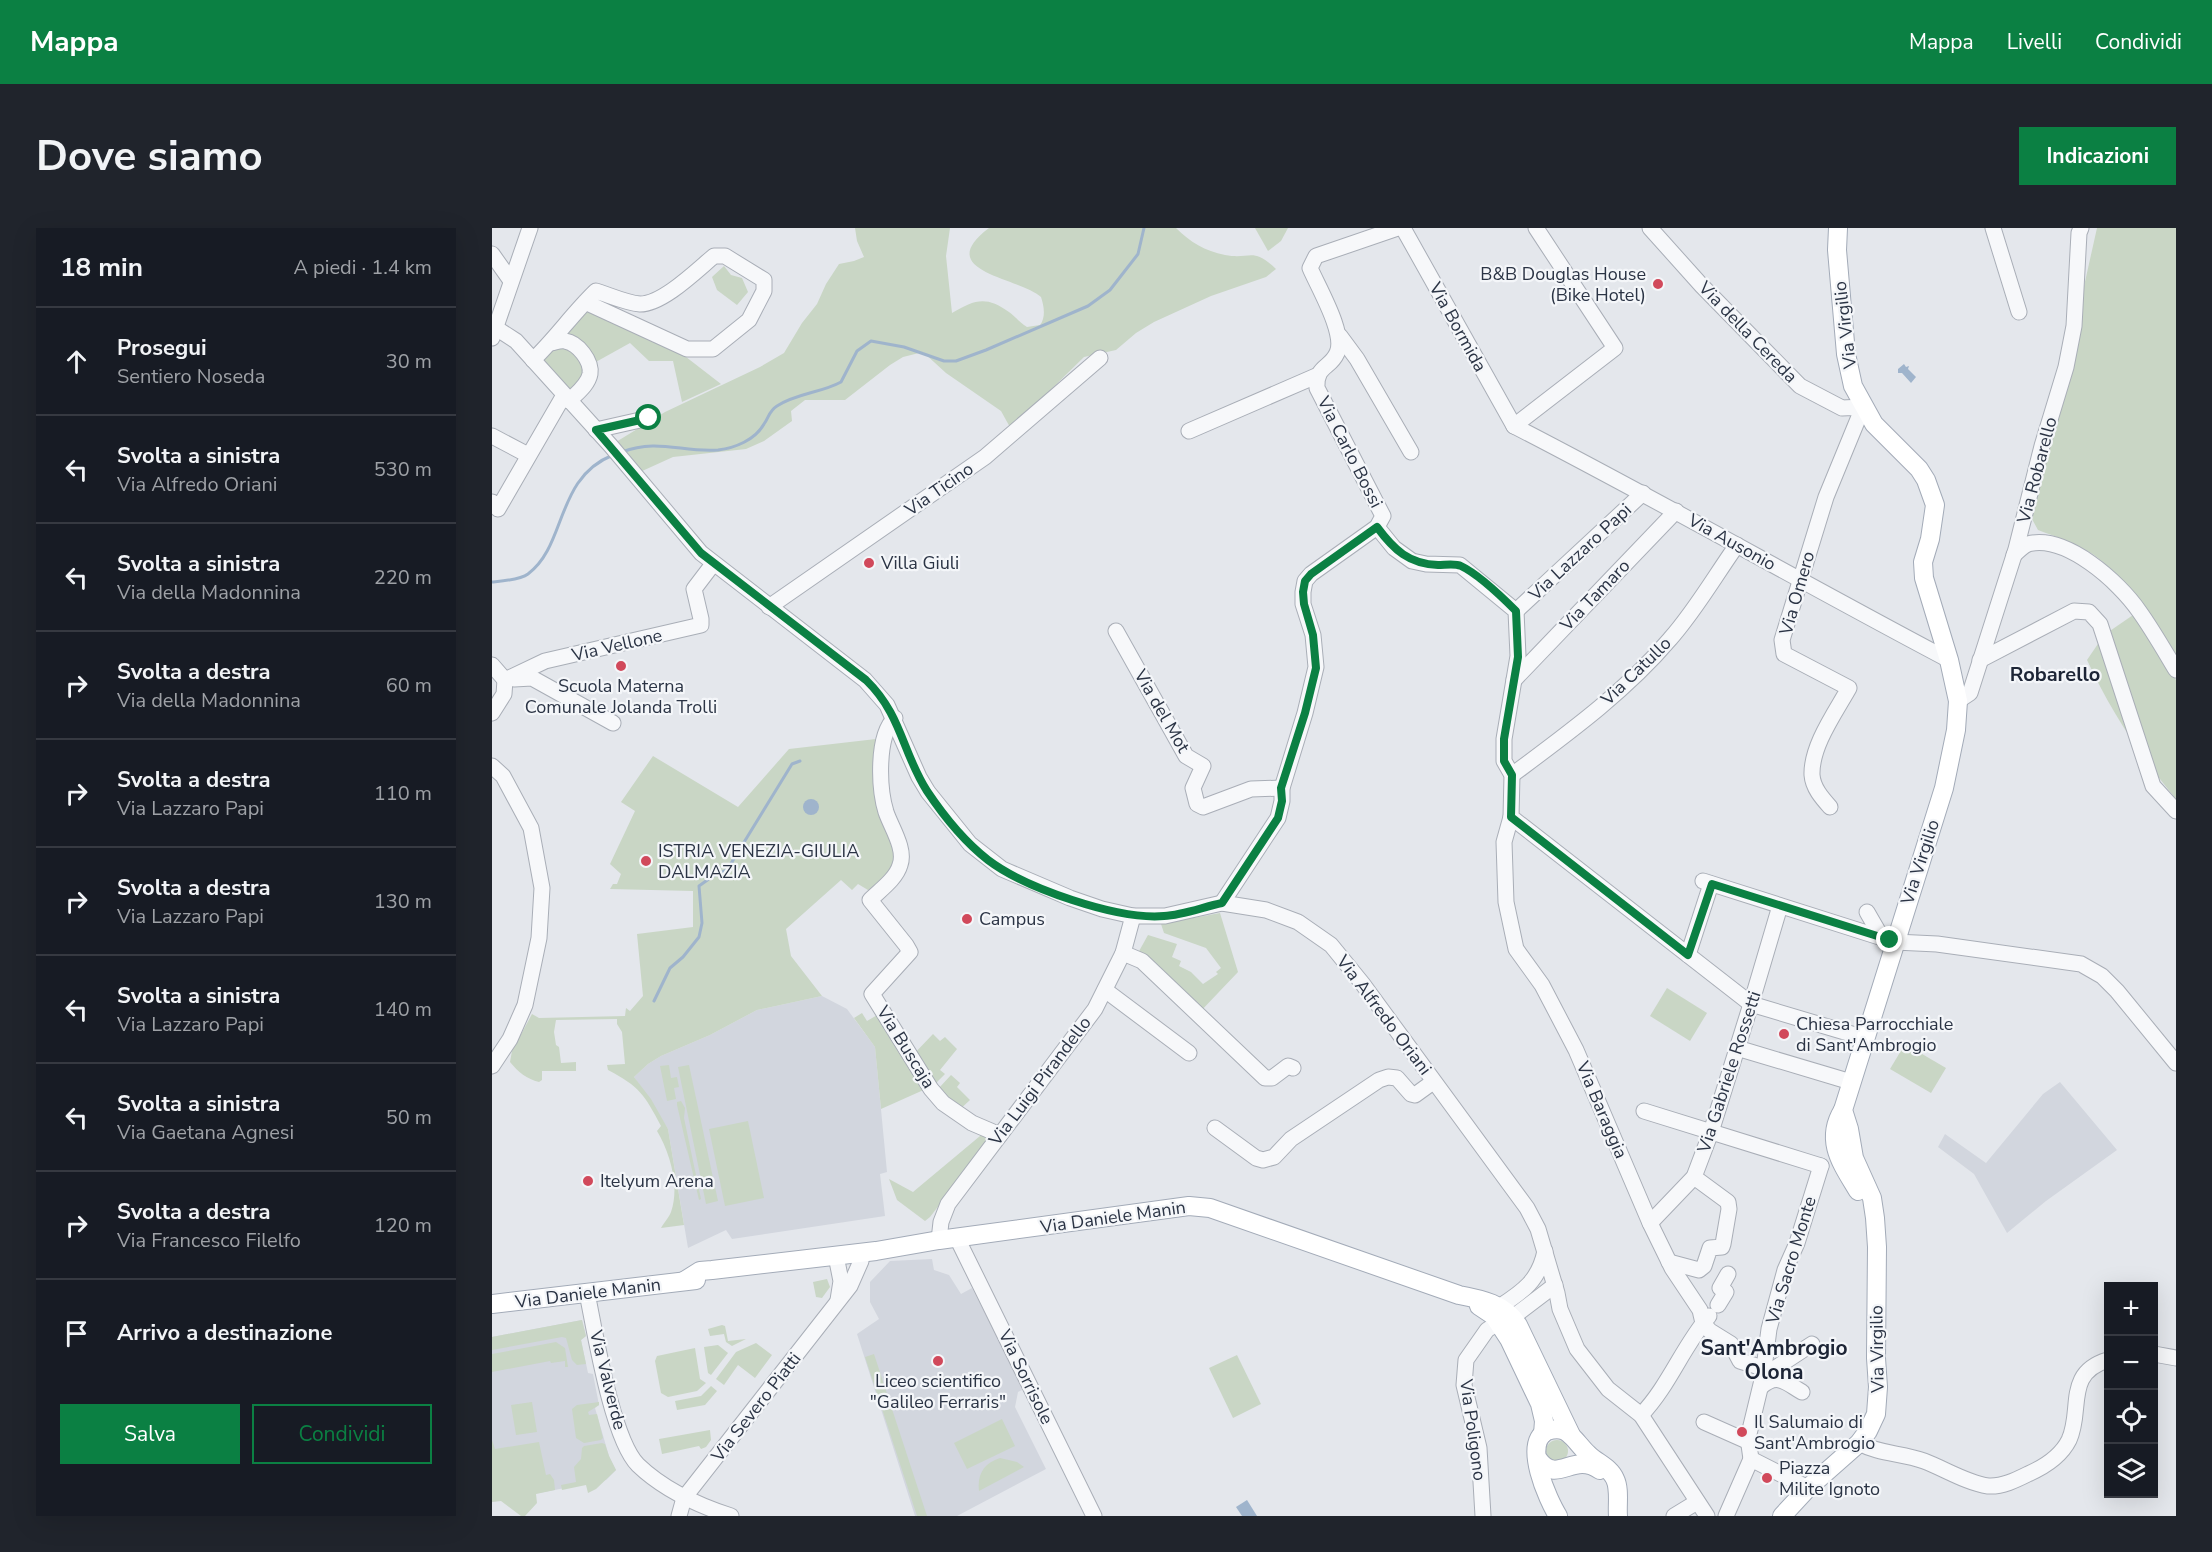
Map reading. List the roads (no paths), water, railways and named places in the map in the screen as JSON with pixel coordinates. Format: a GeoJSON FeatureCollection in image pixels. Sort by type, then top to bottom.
{"type":"FeatureCollection","features":[{"type":"Feature","properties":{"kind":"main road","name":"Via Virgilio"},"geometry":{"type":"LineString","coordinates":[[1782,1516],[1808,1488],[1859,1443],[1872,1423],[1877,1401],[1875,1218],[1847,1159],[1835,1143],[1835,1127],[1843,1110],[1865,1038],[1889,940],[1944,788],[1955,739],[1958,702],[1949,660],[1924,578],[1923,562],[1930,539],[1935,505],[1926,480],[1919,469],[1874,424],[1853,386],[1846,354],[1837,250],[1838,228]]}},
{"type":"Feature","properties":{"kind":"main road","name":"Via Daniele Manin"},"geometry":{"type":"LineString","coordinates":[[492,1304],[684,1281],[700,1271],[791,1262],[1189,1206],[1210,1208],[1459,1295],[1490,1312],[1504,1315],[1573,1438],[1612,1474],[1617,1486],[1617,1494]]}},
{"type":"Feature","properties":{"kind":"main road","name":"Via Daniele Manin"},"geometry":{"type":"LineString","coordinates":[[1504,1315],[1509,1339],[1540,1404],[1543,1415],[1543,1434]]}},
{"type":"Feature","properties":{"kind":"main road"},"geometry":{"type":"LineString","coordinates":[[1560,1429],[1573,1438],[1577,1453],[1557,1482],[1558,1516],[1545,1488],[1536,1445],[1548,1430],[1560,1429]]}},
{"type":"Feature","properties":{"kind":"main road"},"geometry":{"type":"LineString","coordinates":[[1538,1459],[1548,1469],[1554,1471],[1586,1464],[1599,1469],[1617,1494],[1618,1516]]}},
{"type":"Feature","properties":{"kind":"street"},"geometry":{"type":"LineString","coordinates":[[494,333],[530,228]]}},
{"type":"Feature","properties":{"kind":"street"},"geometry":{"type":"LineString","coordinates":[[1398,228],[1316,256],[1310,268],[1340,336],[1357,359],[1411,452]]}},
{"type":"Feature","properties":{"kind":"street","name":"Via Bormida"},"geometry":{"type":"LineString","coordinates":[[1403,228],[1514,426]]}},
{"type":"Feature","properties":{"kind":"street"},"geometry":{"type":"LineString","coordinates":[[1514,426],[1615,348],[1536,228]]}},
{"type":"Feature","properties":{"kind":"street","name":"Via della Cereda"},"geometry":{"type":"LineString","coordinates":[[1650,228],[1702,286],[1800,386],[1842,408],[1863,406]]}},
{"type":"Feature","properties":{"kind":"street"},"geometry":{"type":"LineString","coordinates":[[1993,228],[2019,312]]}},
{"type":"Feature","properties":{"kind":"street","name":"Via Robarello"},"geometry":{"type":"LineString","coordinates":[[1958,702],[1970,693],[2014,555],[2042,446],[2066,367],[2074,326],[2081,228]]}},
{"type":"Feature","properties":{"kind":"street"},"geometry":{"type":"LineString","coordinates":[[492,254],[511,281]]}},
{"type":"Feature","properties":{"kind":"street"},"geometry":{"type":"LineString","coordinates":[[533,360],[551,343],[585,302],[596,291],[639,304],[653,302],[684,281],[714,256],[725,256],[764,280],[764,291],[749,320],[713,349],[687,349],[585,302]]}},
{"type":"Feature","properties":{"kind":"street","name":"Via Alfredo Oriani"},"geometry":{"type":"LineString","coordinates":[[494,333],[516,341],[611,446],[701,553],[866,680],[878,692],[895,718],[919,777],[928,792],[980,854],[1019,878],[1102,909],[1133,916],[1165,916],[1222,903],[1266,910],[1298,922],[1331,945],[1362,983],[1527,1208],[1538,1229],[1560,1309],[1577,1349],[1608,1389],[1641,1415],[1707,1516]]}},
{"type":"Feature","properties":{"kind":"street","name":"Via Carlo Bossi"},"geometry":{"type":"LineString","coordinates":[[1189,430],[1316,376],[1336,356],[1340,336]]}},
{"type":"Feature","properties":{"kind":"street"},"geometry":{"type":"LineString","coordinates":[[492,502],[498,508],[528,455],[567,398],[584,387],[590,375],[590,366],[575,345],[568,341],[551,343]]}},
{"type":"Feature","properties":{"kind":"street","name":"Via Ticino"},"geometry":{"type":"LineString","coordinates":[[769,607],[985,457],[1100,357]]}},
{"type":"Feature","properties":{"kind":"street","name":"Via Carlo Bossi"},"geometry":{"type":"LineString","coordinates":[[1316,376],[1317,388],[1383,516],[1377,527]]}},
{"type":"Feature","properties":{"kind":"street","name":"Via Omero"},"geometry":{"type":"LineString","coordinates":[[1830,807],[1818,792],[1812,776],[1815,751],[1849,688],[1784,654],[1782,640],[1826,497],[1863,406]]}},
{"type":"Feature","properties":{"kind":"street"},"geometry":{"type":"LineString","coordinates":[[596,430],[649,418]]}},
{"type":"Feature","properties":{"kind":"street","name":"Via Ausonio"},"geometry":{"type":"LineString","coordinates":[[1514,426],[1643,493],[1949,660]]}},
{"type":"Feature","properties":{"kind":"street"},"geometry":{"type":"LineString","coordinates":[[492,436],[528,455]]}},
{"type":"Feature","properties":{"kind":"street","name":"Via Lazzaro Papi"},"geometry":{"type":"LineString","coordinates":[[1516,611],[1643,493]]}},
{"type":"Feature","properties":{"kind":"street","name":"Via Tamaro"},"geometry":{"type":"LineString","coordinates":[[1514,680],[1676,511]]}},
{"type":"Feature","properties":{"kind":"street"},"geometry":{"type":"LineString","coordinates":[[1222,903],[1278,818],[1282,801],[1281,788],[1305,713],[1316,668],[1313,635],[1304,604],[1305,581],[1311,574],[1377,527]]}},
{"type":"Feature","properties":{"kind":"street","name":"Via Lazzaro Papi"},"geometry":{"type":"LineString","coordinates":[[1377,527],[1394,549],[1412,561],[1426,564],[1460,565],[1516,611],[1518,657],[1504,739],[1504,761],[1512,775],[1511,817]]}},
{"type":"Feature","properties":{"kind":"street"},"geometry":{"type":"LineString","coordinates":[[2014,555],[2026,544],[2042,542],[2060,546],[2101,570],[2138,609],[2176,670]]}},
{"type":"Feature","properties":{"kind":"street","name":"Via Catullo"},"geometry":{"type":"LineString","coordinates":[[1512,775],[1561,739],[1636,676],[1671,638],[1737,545]]}},
{"type":"Feature","properties":{"kind":"street","name":"Via Vellone"},"geometry":{"type":"LineString","coordinates":[[505,680],[545,661],[701,625],[694,589],[713,564]]}},
{"type":"Feature","properties":{"kind":"street"},"geometry":{"type":"LineString","coordinates":[[1980,660],[2073,611],[2089,612],[2100,624],[2153,786],[2176,811]]}},
{"type":"Feature","properties":{"kind":"street","name":"Via del Mot"},"geometry":{"type":"LineString","coordinates":[[1116,631],[1186,756],[1203,766],[1193,788],[1197,804],[1203,807],[1251,789],[1281,788]]}},
{"type":"Feature","properties":{"kind":"street"},"geometry":{"type":"LineString","coordinates":[[492,665],[505,680],[504,694],[492,713]]}},
{"type":"Feature","properties":{"kind":"street"},"geometry":{"type":"LineString","coordinates":[[505,680],[532,678],[612,723]]}},
{"type":"Feature","properties":{"kind":"street","name":"Via Buscaja"},"geometry":{"type":"LineString","coordinates":[[895,718],[890,723],[880,753],[885,810],[901,852],[902,861],[895,875],[870,900],[910,952],[872,994],[931,1089],[943,1104],[972,1123],[1000,1135]]}},
{"type":"Feature","properties":{"kind":"street"},"geometry":{"type":"LineString","coordinates":[[492,766],[503,776],[531,828],[542,888],[539,938],[525,1005],[510,1039],[492,1066]]}},
{"type":"Feature","properties":{"kind":"street"},"geometry":{"type":"LineString","coordinates":[[1511,817],[1751,1004],[1865,1038]]}},
{"type":"Feature","properties":{"kind":"street","name":"Via Baraggia"},"geometry":{"type":"LineString","coordinates":[[1511,817],[1504,842],[1506,902],[1516,949],[1542,984],[1576,1050],[1669,1262],[1700,1310],[1710,1315],[1710,1331],[1731,1344],[1740,1361],[1762,1377]]}},
{"type":"Feature","properties":{"kind":"street"},"geometry":{"type":"LineString","coordinates":[[1688,955],[1707,882],[1889,940],[1937,944],[2081,964],[2102,976],[2176,1063]]}},
{"type":"Feature","properties":{"kind":"street","name":"Via Gabriele Rossetti"},"geometry":{"type":"LineString","coordinates":[[1650,1223],[1694,1177],[1714,1133],[1780,906]]}},
{"type":"Feature","properties":{"kind":"street"},"geometry":{"type":"LineString","coordinates":[[1867,912],[1889,940]]}},
{"type":"Feature","properties":{"kind":"street","name":"Via Luigi Pirandello"},"geometry":{"type":"LineString","coordinates":[[948,1239],[941,1222],[948,1204],[1079,1032],[1105,990],[1123,953],[1133,916]]}},
{"type":"Feature","properties":{"kind":"street"},"geometry":{"type":"LineString","coordinates":[[1123,953],[1142,961],[1265,1078],[1272,1078],[1287,1066],[1293,1068]]}},
{"type":"Feature","properties":{"kind":"street"},"geometry":{"type":"LineString","coordinates":[[1105,990],[1189,1053]]}},
{"type":"Feature","properties":{"kind":"street"},"geometry":{"type":"LineString","coordinates":[[1737,1048],[1851,1082]]}},
{"type":"Feature","properties":{"kind":"street","name":"Via Alfredo Oriani"},"geometry":{"type":"LineString","coordinates":[[1215,1128],[1256,1158],[1263,1160],[1274,1157],[1291,1139],[1379,1080],[1388,1077],[1397,1078],[1411,1094],[1415,1095],[1433,1082]]}},
{"type":"Feature","properties":{"kind":"street"},"geometry":{"type":"LineString","coordinates":[[1644,1111],[1821,1166],[1847,1159]]}},
{"type":"Feature","properties":{"kind":"street","name":"Via Sacro Monte"},"geometry":{"type":"LineString","coordinates":[[1751,1459],[1749,1442],[1769,1329],[1785,1270],[1797,1243],[1821,1166]]}},
{"type":"Feature","properties":{"kind":"street"},"geometry":{"type":"LineString","coordinates":[[1669,1262],[1699,1270],[1704,1266],[1710,1248],[1722,1247],[1723,1244],[1729,1209],[1728,1202],[1694,1177]]}},
{"type":"Feature","properties":{"kind":"street","name":"Via Sorrisole"},"geometry":{"type":"LineString","coordinates":[[948,1239],[1094,1516]]}},
{"type":"Feature","properties":{"kind":"street"},"geometry":{"type":"LineString","coordinates":[[1504,1315],[1537,1277],[1545,1249]]}},
{"type":"Feature","properties":{"kind":"street","name":"Via Severo Piatti"},"geometry":{"type":"LineString","coordinates":[[679,1516],[684,1498],[855,1278],[861,1261],[861,1252]]}},
{"type":"Feature","properties":{"kind":"street"},"geometry":{"type":"LineString","coordinates":[[836,1256],[841,1281],[838,1300]]}},
{"type":"Feature","properties":{"kind":"street"},"geometry":{"type":"LineString","coordinates":[[1641,1415],[1725,1292],[1720,1288],[1728,1274]]}},
{"type":"Feature","properties":{"kind":"street"},"geometry":{"type":"LineString","coordinates":[[1504,1315],[1555,1285]]}},
{"type":"Feature","properties":{"kind":"street","name":"Via Valverde"},"geometry":{"type":"LineString","coordinates":[[587,1293],[609,1394],[621,1436],[638,1464],[698,1506],[731,1516]]}},
{"type":"Feature","properties":{"kind":"street","name":"Via Poligono"},"geometry":{"type":"LineString","coordinates":[[1483,1516],[1479,1448],[1464,1385],[1466,1360],[1487,1330],[1504,1315]]}},
{"type":"Feature","properties":{"kind":"street"},"geometry":{"type":"LineString","coordinates":[[1802,1392],[1778,1379],[1768,1381],[1762,1377],[1812,1344]]}},
{"type":"Feature","properties":{"kind":"street"},"geometry":{"type":"LineString","coordinates":[[2158,1355],[2176,1358]]}},
{"type":"Feature","properties":{"kind":"street"},"geometry":{"type":"LineString","coordinates":[[1859,1443],[1875,1450],[1924,1461],[1988,1486],[2005,1484],[2037,1470],[2061,1451],[2070,1437],[2075,1398],[2082,1379],[2090,1370],[2104,1362]]}},
{"type":"Feature","properties":{"kind":"street"},"geometry":{"type":"LineString","coordinates":[[1704,1422],[1749,1442]]}},
{"type":"Feature","properties":{"kind":"street"},"geometry":{"type":"LineString","coordinates":[[1726,1516],[1751,1459],[1808,1488]]}},
{"type":"Feature","properties":{"kind":"street"},"geometry":{"type":"LineString","coordinates":[[1674,1516],[1697,1502]]}},
{"type":"Feature","properties":{"kind":"water"},"geometry":{"type":"Polygon","coordinates":[[[1904,364],[1906,367],[1909,366],[1908,369],[1916,377],[1911,383],[1902,373],[1898,373],[1898,369],[1904,364]]]}},
{"type":"Feature","properties":{"kind":"water"},"geometry":{"type":"Polygon","coordinates":[[[808,799],[814,799],[819,807],[817,813],[808,815],[803,810],[803,804],[808,799]]]}},
{"type":"Feature","properties":{"kind":"water"},"geometry":{"type":"Polygon","coordinates":[[[1247,1500],[1257,1516],[1242,1516],[1236,1507],[1247,1500]]]}},
{"type":"Feature","properties":{"kind":"waterway"},"geometry":{"type":"LineString","coordinates":[[622,452],[647,446],[718,450],[738,445],[755,435],[777,406],[793,398],[841,382],[857,351],[871,341],[904,347],[944,361],[956,361],[986,350],[1088,306],[1110,290],[1138,254],[1144,228]]}},
{"type":"Feature","properties":{"kind":"waterway"},"geometry":{"type":"LineString","coordinates":[[492,582],[525,576],[540,562],[550,546],[571,495],[581,479],[594,466],[613,455]]}},
{"type":"Feature","properties":{"kind":"waterway"},"geometry":{"type":"LineString","coordinates":[[654,1001],[670,968],[683,957],[699,937],[702,923],[699,886],[727,870],[792,764],[800,761]]}},
{"type":"Feature","properties":{"kind":"place","name":"B&B Douglas House (Bike Hotel)"},"geometry":{"type":"Point","coordinates":[1658,284]}},
{"type":"Feature","properties":{"kind":"place","name":"Villa Giuli"},"geometry":{"type":"Point","coordinates":[869,563]}},
{"type":"Feature","properties":{"kind":"place","name":"Scuola Materna Comunale Jolanda Trolli"},"geometry":{"type":"Point","coordinates":[621,666]}},
{"type":"Feature","properties":{"kind":"place","name":"ISTRIA VENEZIA-GIULIA DALMAZIA"},"geometry":{"type":"Point","coordinates":[646,861]}},
{"type":"Feature","properties":{"kind":"place","name":"Campus"},"geometry":{"type":"Point","coordinates":[967,919]}},
{"type":"Feature","properties":{"kind":"place","name":"Chiesa Parrocchiale di Sant'Ambrogio"},"geometry":{"type":"Point","coordinates":[1784,1034]}},
{"type":"Feature","properties":{"kind":"place","name":"Itelyum Arena"},"geometry":{"type":"Point","coordinates":[588,1181]}},
{"type":"Feature","properties":{"kind":"place","name":"Liceo scientifico \"Galileo Ferraris\""},"geometry":{"type":"Point","coordinates":[938,1361]}},
{"type":"Feature","properties":{"kind":"place","name":"Il Salumaio di Sant'Ambrogio"},"geometry":{"type":"Point","coordinates":[1742,1432]}},
{"type":"Feature","properties":{"kind":"place","name":"Piazza Milite Ignoto"},"geometry":{"type":"Point","coordinates":[1767,1478]}},
{"type":"Feature","properties":{"kind":"district","name":"Robarello"},"geometry":{"type":"Point","coordinates":[2055,674]}},
{"type":"Feature","properties":{"kind":"district","name":"Sant'Ambrogio Olona"},"geometry":{"type":"Point","coordinates":[1774,1360]}}]}
